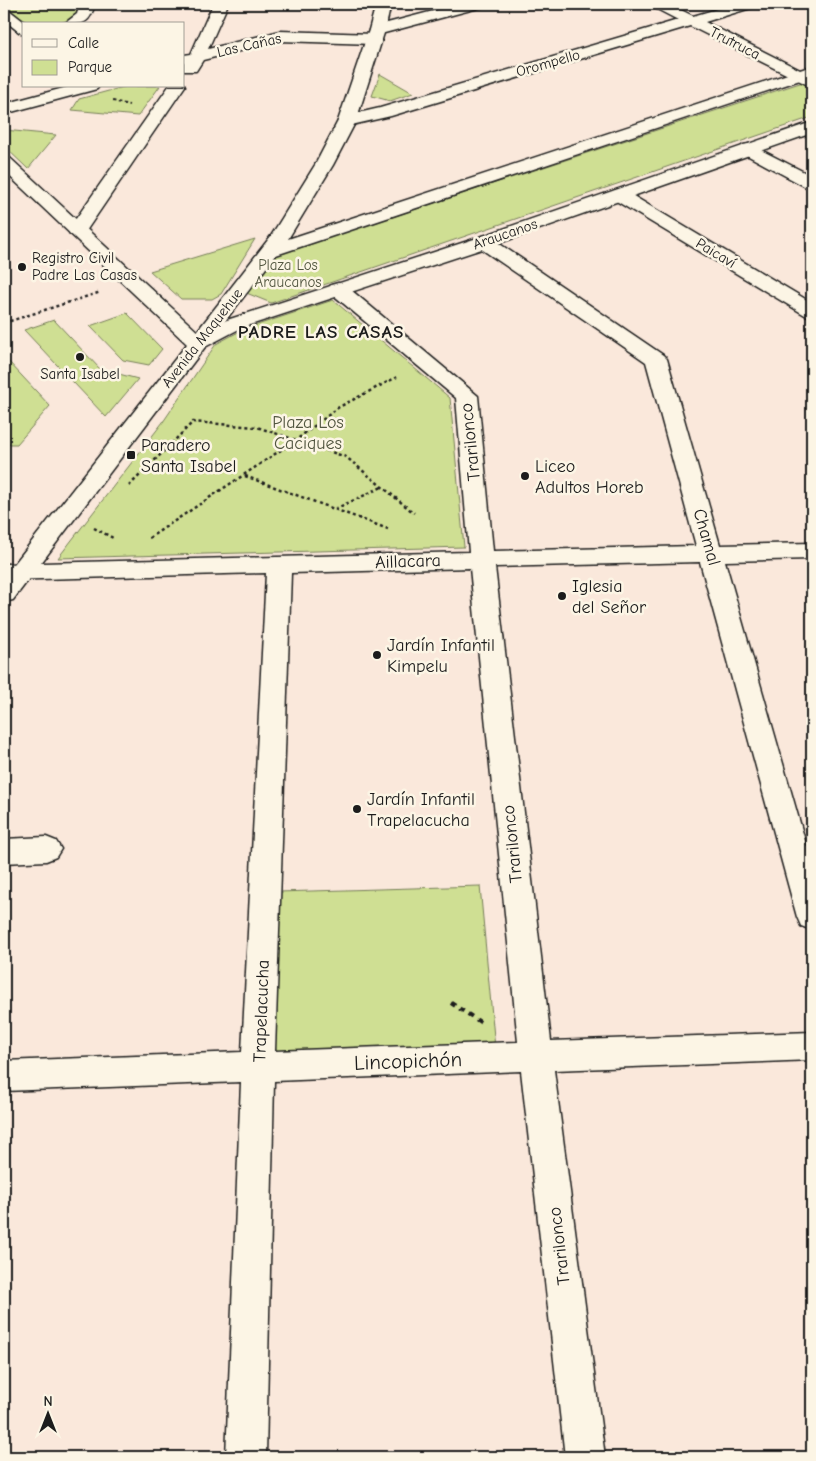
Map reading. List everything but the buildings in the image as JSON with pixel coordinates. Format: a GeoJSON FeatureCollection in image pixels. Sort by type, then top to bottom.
{"type":"FeatureCollection","features":[{"type":"Feature","properties":{"kind":"street"},"geometry":{"type":"LineString","coordinates":[[77,22],[82,20],[87,4]]}},
{"type":"Feature","properties":{"kind":"street"},"geometry":{"type":"LineString","coordinates":[[185,74],[220,4]]}},
{"type":"Feature","properties":{"kind":"street","name":"Avenida Maquehue"},"geometry":{"type":"LineString","coordinates":[[4,594],[13,572],[270,251],[307,192],[347,121],[376,34],[383,4]]}},
{"type":"Feature","properties":{"kind":"street","name":"Las Cañas"},"geometry":{"type":"LineString","coordinates":[[191,59],[280,36],[376,34],[477,4]]}},
{"type":"Feature","properties":{"kind":"street","name":"Trutruca"},"geometry":{"type":"LineString","coordinates":[[658,4],[808,76]]}},
{"type":"Feature","properties":{"kind":"street","name":"Orompello"},"geometry":{"type":"LineString","coordinates":[[347,121],[385,112],[749,4]]}},
{"type":"Feature","properties":{"kind":"street"},"geometry":{"type":"LineString","coordinates":[[4,13],[22,27]]}},
{"type":"Feature","properties":{"kind":"street"},"geometry":{"type":"LineString","coordinates":[[270,251],[808,76]]}},
{"type":"Feature","properties":{"kind":"street"},"geometry":{"type":"LineString","coordinates":[[4,109],[83,88]]}},
{"type":"Feature","properties":{"kind":"street"},"geometry":{"type":"LineString","coordinates":[[77,230],[176,88]]}},
{"type":"Feature","properties":{"kind":"street","name":"Araucanos"},"geometry":{"type":"LineString","coordinates":[[198,343],[234,324],[484,242],[812,127]]}},
{"type":"Feature","properties":{"kind":"street"},"geometry":{"type":"LineString","coordinates":[[749,149],[812,183]]}},
{"type":"Feature","properties":{"kind":"street"},"geometry":{"type":"LineString","coordinates":[[4,162],[198,343]]}},
{"type":"Feature","properties":{"kind":"street","name":"Paicaví"},"geometry":{"type":"LineString","coordinates":[[620,195],[812,311]]}},
{"type":"Feature","properties":{"kind":"street","name":"Chamal"},"geometry":{"type":"LineString","coordinates":[[484,242],[656,358],[812,917]]}},
{"type":"Feature","properties":{"kind":"street","name":"Trarilonco"},"geometry":{"type":"LineString","coordinates":[[338,289],[467,396],[481,559],[536,1056],[585,1457]]}},
{"type":"Feature","properties":{"kind":"street","name":"Aillacara"},"geometry":{"type":"LineString","coordinates":[[13,572],[812,551]]}},
{"type":"Feature","properties":{"kind":"street","name":"Trapelacucha"},"geometry":{"type":"LineString","coordinates":[[246,1457],[258,1066],[279,565]]}},
{"type":"Feature","properties":{"kind":"street"},"geometry":{"type":"LineString","coordinates":[[4,851],[46,849]]}},
{"type":"Feature","properties":{"kind":"street","name":"Lincopichón"},"geometry":{"type":"LineString","coordinates":[[4,1076],[812,1046]]}},
{"type":"Feature","properties":{"kind":"path"},"geometry":{"type":"LineString","coordinates":[[107,100],[124,105],[162,108]]}},
{"type":"Feature","properties":{"kind":"path"},"geometry":{"type":"LineString","coordinates":[[4,323],[133,282]]}},
{"type":"Feature","properties":{"kind":"path"},"geometry":{"type":"LineString","coordinates":[[143,542],[244,476],[339,407],[426,362]]}},
{"type":"Feature","properties":{"kind":"path"},"geometry":{"type":"LineString","coordinates":[[125,490],[193,422],[257,427],[346,457],[414,513]]}},
{"type":"Feature","properties":{"kind":"path"},"geometry":{"type":"LineString","coordinates":[[244,476],[388,529]]}},
{"type":"Feature","properties":{"kind":"path"},"geometry":{"type":"LineString","coordinates":[[335,509],[382,487]]}},
{"type":"Feature","properties":{"kind":"path"},"geometry":{"type":"LineString","coordinates":[[91,524],[98,531],[120,541]]}},
{"type":"Feature","properties":{"kind":"green space"},"geometry":{"type":"Polygon","coordinates":[[[4,4],[78,4],[75,19],[64,22],[24,22],[4,4]]]}},
{"type":"Feature","properties":{"kind":"green space"},"geometry":{"type":"Polygon","coordinates":[[[380,74],[413,93],[390,101],[372,96],[380,74]]]}},
{"type":"Feature","properties":{"kind":"green space","name":"Plaza Los Araucanos"},"geometry":{"type":"Polygon","coordinates":[[[812,79],[812,117],[271,303],[244,292],[268,258],[812,79]]]}},
{"type":"Feature","properties":{"kind":"green space"},"geometry":{"type":"Polygon","coordinates":[[[120,88],[159,88],[138,116],[72,110],[79,99],[120,88]]]}},
{"type":"Feature","properties":{"kind":"green space"},"geometry":{"type":"Polygon","coordinates":[[[4,130],[56,135],[28,169],[4,146],[4,130]]]}},
{"type":"Feature","properties":{"kind":"green space"},"geometry":{"type":"Polygon","coordinates":[[[255,239],[221,294],[212,299],[181,299],[150,271],[255,239]]]}},
{"type":"Feature","properties":{"kind":"green space","name":"Plaza Los Caciques"},"geometry":{"type":"Polygon","coordinates":[[[333,300],[450,398],[464,547],[58,558],[163,422],[216,344],[242,330],[333,300]]]}},
{"type":"Feature","properties":{"kind":"green space"},"geometry":{"type":"Polygon","coordinates":[[[127,313],[162,349],[149,365],[123,360],[90,326],[127,313]]]}},
{"type":"Feature","properties":{"kind":"green space"},"geometry":{"type":"Polygon","coordinates":[[[54,320],[100,369],[138,379],[106,417],[24,330],[54,320]]]}},
{"type":"Feature","properties":{"kind":"green space"},"geometry":{"type":"Polygon","coordinates":[[[8,361],[50,406],[17,444],[4,444],[4,363],[8,361]]]}},
{"type":"Feature","properties":{"kind":"green space"},"geometry":{"type":"Polygon","coordinates":[[[480,886],[495,1048],[273,1056],[278,892],[480,886]]]}},
{"type":"Feature","properties":{"kind":"place","name":"Registro Civil Padre Las Casas"},"geometry":{"type":"Point","coordinates":[22,267]}},
{"type":"Feature","properties":{"kind":"place","name":"Santa Isabel"},"geometry":{"type":"Point","coordinates":[80,357]}},
{"type":"Feature","properties":{"kind":"place","name":"Paradero Santa Isabel"},"geometry":{"type":"Point","coordinates":[131,455]}},
{"type":"Feature","properties":{"kind":"place","name":"Liceo Adultos Horeb"},"geometry":{"type":"Point","coordinates":[525,476]}},
{"type":"Feature","properties":{"kind":"place","name":"Iglesia del Señor"},"geometry":{"type":"Point","coordinates":[562,596]}},
{"type":"Feature","properties":{"kind":"place","name":"Jardín Infantil Kimpelu"},"geometry":{"type":"Point","coordinates":[377,655]}},
{"type":"Feature","properties":{"kind":"place","name":"Jardín Infantil Trapelacucha"},"geometry":{"type":"Point","coordinates":[357,809]}},
{"type":"Feature","properties":{"kind":"district","name":"PADRE LAS CASAS"},"geometry":{"type":"Point","coordinates":[321,331]}}]}
